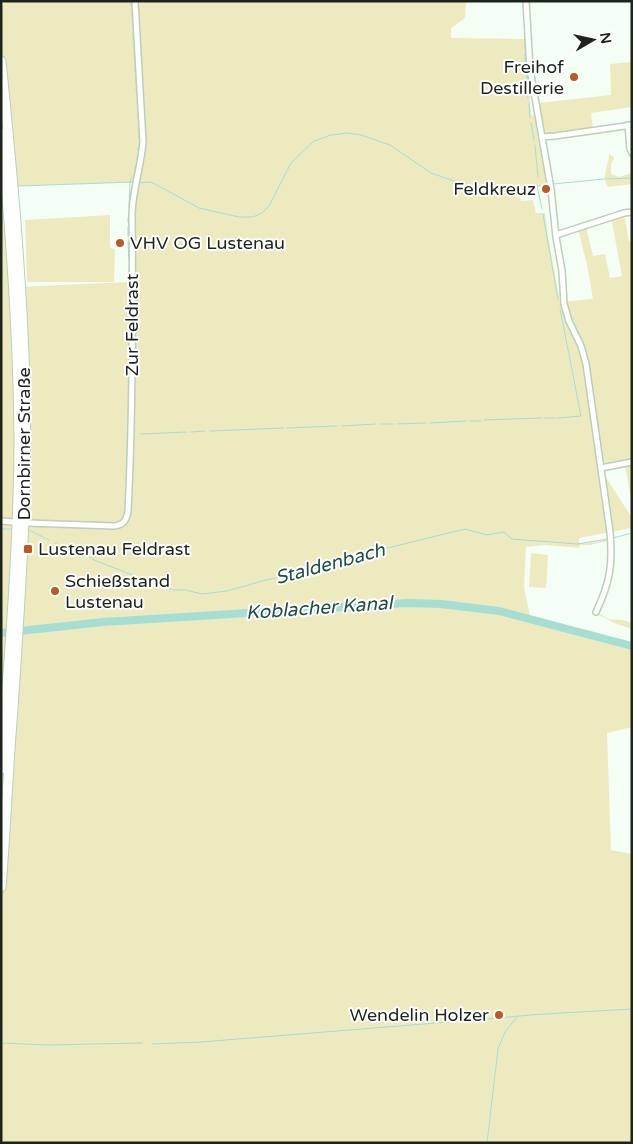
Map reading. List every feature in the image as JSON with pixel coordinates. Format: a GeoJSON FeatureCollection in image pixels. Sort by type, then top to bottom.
{"type":"FeatureCollection","features":[{"type":"Feature","properties":{"kind":"main road","name":"Dornbirner Straße"},"geometry":{"type":"LineString","coordinates":[[1,62],[19,251],[25,384],[24,515],[14,648],[1,887]]}},
{"type":"Feature","properties":{"kind":"main road","name":"Dornbirner Straße"},"geometry":{"type":"LineString","coordinates":[[1,133],[12,258],[18,380],[16,620]]}},
{"type":"Feature","properties":{"kind":"main road","name":"Dornbirner Straße"},"geometry":{"type":"LineString","coordinates":[[1,769],[14,648]]}},
{"type":"Feature","properties":{"kind":"street","name":"Zur Feldrast"},"geometry":{"type":"LineString","coordinates":[[28,523],[119,526],[126,520],[128,512],[132,428],[132,213],[143,149],[135,1]]}},
{"type":"Feature","properties":{"kind":"street"},"geometry":{"type":"LineString","coordinates":[[526,1],[530,69],[550,180],[562,271],[564,304],[586,364],[610,532],[612,557],[608,581],[596,612]]}},
{"type":"Feature","properties":{"kind":"street"},"geometry":{"type":"LineString","coordinates":[[542,137],[630,125],[630,149],[632,153]]}},
{"type":"Feature","properties":{"kind":"street"},"geometry":{"type":"LineString","coordinates":[[556,235],[632,212]]}},
{"type":"Feature","properties":{"kind":"street"},"geometry":{"type":"LineString","coordinates":[[601,468],[632,462]]}},
{"type":"Feature","properties":{"kind":"street"},"geometry":{"type":"LineString","coordinates":[[1,521],[13,522]]}},
{"type":"Feature","properties":{"kind":"shaded area"},"geometry":{"type":"Polygon","coordinates":[[[7,1],[133,1],[142,139],[135,182],[16,186],[1,48],[1,7],[7,1]]]}},
{"type":"Feature","properties":{"kind":"shaded area"},"geometry":{"type":"Polygon","coordinates":[[[138,1],[466,1],[465,18],[451,28],[451,38],[526,39],[531,115],[535,115],[549,183],[519,190],[521,201],[533,200],[536,213],[545,213],[560,302],[593,299],[578,229],[586,226],[593,256],[605,254],[610,278],[622,276],[611,217],[624,213],[629,241],[632,241],[632,462],[601,468],[588,377],[581,352],[589,390],[600,468],[632,518],[632,528],[579,538],[579,543],[608,539],[608,541],[580,545],[579,548],[545,545],[526,547],[524,587],[530,616],[485,606],[436,601],[389,601],[111,619],[8,629],[8,634],[224,616],[371,607],[432,606],[494,613],[563,629],[632,649],[632,727],[607,733],[611,850],[632,854],[632,1143],[1,1143],[1,160],[17,287],[130,282],[134,205],[144,120],[138,1]]]}},
{"type":"Feature","properties":{"kind":"shaded area"},"geometry":{"type":"Polygon","coordinates":[[[632,62],[632,107],[591,113],[593,129],[561,134],[544,132],[539,103],[611,95],[610,64],[632,62]]]}},
{"type":"Feature","properties":{"kind":"shaded area"},"geometry":{"type":"Polygon","coordinates":[[[609,154],[614,157],[611,165],[611,174],[619,177],[632,173],[632,184],[608,187],[605,175],[609,154]]]}},
{"type":"Feature","properties":{"kind":"shaded area"},"geometry":{"type":"Polygon","coordinates":[[[110,215],[110,247],[115,250],[114,282],[27,282],[25,220],[110,215]]]}},
{"type":"Feature","properties":{"kind":"shaded area"},"geometry":{"type":"Polygon","coordinates":[[[632,464],[632,504],[625,465],[632,464]]]}},
{"type":"Feature","properties":{"kind":"shaded area"},"geometry":{"type":"Polygon","coordinates":[[[531,553],[548,555],[546,588],[529,587],[531,553]]]}},
{"type":"Feature","properties":{"kind":"shaded area"},"geometry":{"type":"Polygon","coordinates":[[[599,613],[608,619],[632,623],[632,629],[614,623],[599,615],[599,613]]]}},
{"type":"Feature","properties":{"kind":"waterway"},"geometry":{"type":"LineString","coordinates":[[131,1],[131,6]]}},
{"type":"Feature","properties":{"kind":"waterway"},"geometry":{"type":"LineString","coordinates":[[132,12],[132,17]]}},
{"type":"Feature","properties":{"kind":"waterway"},"geometry":{"type":"LineString","coordinates":[[133,22],[133,28]]}},
{"type":"Feature","properties":{"kind":"waterway"},"geometry":{"type":"LineString","coordinates":[[133,33],[133,39]]}},
{"type":"Feature","properties":{"kind":"waterway"},"geometry":{"type":"LineString","coordinates":[[525,41],[525,49]]}},
{"type":"Feature","properties":{"kind":"waterway"},"geometry":{"type":"LineString","coordinates":[[134,44],[134,49]]}},
{"type":"Feature","properties":{"kind":"waterway"},"geometry":{"type":"LineString","coordinates":[[134,54],[135,60]]}},
{"type":"Feature","properties":{"kind":"waterway"},"geometry":{"type":"LineString","coordinates":[[525,54],[525,66]]}},
{"type":"Feature","properties":{"kind":"waterway"},"geometry":{"type":"LineString","coordinates":[[135,65],[135,71]]}},
{"type":"Feature","properties":{"kind":"waterway"},"geometry":{"type":"LineString","coordinates":[[526,71],[528,98]]}},
{"type":"Feature","properties":{"kind":"waterway"},"geometry":{"type":"LineString","coordinates":[[136,76],[136,83]]}},
{"type":"Feature","properties":{"kind":"waterway"},"geometry":{"type":"LineString","coordinates":[[136,88],[137,95]]}},
{"type":"Feature","properties":{"kind":"waterway"},"geometry":{"type":"LineString","coordinates":[[137,100],[138,107]]}},
{"type":"Feature","properties":{"kind":"waterway"},"geometry":{"type":"LineString","coordinates":[[529,103],[530,118]]}},
{"type":"Feature","properties":{"kind":"waterway"},"geometry":{"type":"LineString","coordinates":[[138,112],[138,118]]}},
{"type":"Feature","properties":{"kind":"waterway"},"geometry":{"type":"LineString","coordinates":[[139,123],[139,129]]}},
{"type":"Feature","properties":{"kind":"waterway"},"geometry":{"type":"LineString","coordinates":[[531,123],[534,140]]}},
{"type":"Feature","properties":{"kind":"waterway"},"geometry":{"type":"LineString","coordinates":[[139,183],[150,182],[155,184],[199,208],[239,217],[253,217],[262,213],[269,206],[291,163],[314,141],[331,135],[347,133],[361,135],[390,145],[431,173],[457,182],[475,186],[510,189],[549,185]]}},
{"type":"Feature","properties":{"kind":"waterway"},"geometry":{"type":"LineString","coordinates":[[139,134],[139,139]]}},
{"type":"Feature","properties":{"kind":"waterway"},"geometry":{"type":"LineString","coordinates":[[535,145],[538,177]]}},
{"type":"Feature","properties":{"kind":"waterway"},"geometry":{"type":"LineString","coordinates":[[129,207],[132,177]]}},
{"type":"Feature","properties":{"kind":"waterway"},"geometry":{"type":"LineString","coordinates":[[553,184],[632,178]]}},
{"type":"Feature","properties":{"kind":"waterway"},"geometry":{"type":"LineString","coordinates":[[18,186],[135,182]]}},
{"type":"Feature","properties":{"kind":"waterway"},"geometry":{"type":"LineString","coordinates":[[537,186],[542,209]]}},
{"type":"Feature","properties":{"kind":"waterway"},"geometry":{"type":"LineString","coordinates":[[543,214],[558,299]]}},
{"type":"Feature","properties":{"kind":"waterway"},"geometry":{"type":"LineString","coordinates":[[128,227],[128,236]]}},
{"type":"Feature","properties":{"kind":"waterway"},"geometry":{"type":"LineString","coordinates":[[128,242],[129,261]]}},
{"type":"Feature","properties":{"kind":"waterway"},"geometry":{"type":"LineString","coordinates":[[129,270],[129,292]]}},
{"type":"Feature","properties":{"kind":"waterway"},"geometry":{"type":"LineString","coordinates":[[129,297],[129,327]]}},
{"type":"Feature","properties":{"kind":"waterway"},"geometry":{"type":"LineString","coordinates":[[558,418],[581,416],[560,309]]}},
{"type":"Feature","properties":{"kind":"waterway"},"geometry":{"type":"LineString","coordinates":[[129,332],[129,338]]}},
{"type":"Feature","properties":{"kind":"waterway"},"geometry":{"type":"LineString","coordinates":[[129,343],[129,348]]}},
{"type":"Feature","properties":{"kind":"waterway"},"geometry":{"type":"LineString","coordinates":[[129,353],[129,390]]}},
{"type":"Feature","properties":{"kind":"waterway"},"geometry":{"type":"LineString","coordinates":[[484,420],[542,418]]}},
{"type":"Feature","properties":{"kind":"waterway"},"geometry":{"type":"LineString","coordinates":[[545,418],[556,418]]}},
{"type":"Feature","properties":{"kind":"waterway"},"geometry":{"type":"LineString","coordinates":[[430,423],[466,421]]}},
{"type":"Feature","properties":{"kind":"waterway"},"geometry":{"type":"LineString","coordinates":[[470,421],[481,421]]}},
{"type":"Feature","properties":{"kind":"waterway"},"geometry":{"type":"LineString","coordinates":[[397,424],[426,423]]}},
{"type":"Feature","properties":{"kind":"waterway"},"geometry":{"type":"LineString","coordinates":[[342,426],[376,424]]}},
{"type":"Feature","properties":{"kind":"waterway"},"geometry":{"type":"LineString","coordinates":[[381,424],[393,424]]}},
{"type":"Feature","properties":{"kind":"waterway"},"geometry":{"type":"LineString","coordinates":[[287,428],[337,426]]}},
{"type":"Feature","properties":{"kind":"waterway"},"geometry":{"type":"LineString","coordinates":[[210,431],[284,428]]}},
{"type":"Feature","properties":{"kind":"waterway"},"geometry":{"type":"LineString","coordinates":[[191,432],[205,431]]}},
{"type":"Feature","properties":{"kind":"waterway"},"geometry":{"type":"LineString","coordinates":[[141,434],[187,432]]}},
{"type":"Feature","properties":{"kind":"waterway"},"geometry":{"type":"LineString","coordinates":[[127,480],[128,463]]}},
{"type":"Feature","properties":{"kind":"waterway","name":"Staldenbach"},"geometry":{"type":"LineString","coordinates":[[1,529],[11,529]]}},
{"type":"Feature","properties":{"kind":"waterway","name":"Staldenbach"},"geometry":{"type":"LineString","coordinates":[[55,543],[64,548],[84,553],[94,560],[166,588],[202,594],[227,591],[465,529],[487,535],[504,532],[512,539],[577,544],[608,539]]}},
{"type":"Feature","properties":{"kind":"waterway","name":"Staldenbach"},"geometry":{"type":"LineString","coordinates":[[29,530],[49,540]]}},
{"type":"Feature","properties":{"kind":"waterway","name":"Staldenbach"},"geometry":{"type":"LineString","coordinates":[[613,538],[632,533]]}},
{"type":"Feature","properties":{"kind":"waterway","name":"Koblacher Kanal"},"geometry":{"type":"LineString","coordinates":[[1,633],[103,622],[408,603],[441,604],[499,611],[632,646]]}},
{"type":"Feature","properties":{"kind":"waterway"},"geometry":{"type":"LineString","coordinates":[[152,1044],[201,1042],[532,1015],[632,1009]]}},
{"type":"Feature","properties":{"kind":"waterway"},"geometry":{"type":"LineString","coordinates":[[487,1143],[498,1049],[505,1032],[517,1017]]}},
{"type":"Feature","properties":{"kind":"waterway"},"geometry":{"type":"LineString","coordinates":[[1,1043],[48,1045],[142,1043]]}},
{"type":"Feature","properties":{"kind":"place","name":"Freihof Destillerie"},"geometry":{"type":"Point","coordinates":[574,77]}},
{"type":"Feature","properties":{"kind":"place","name":"Feldkreuz"},"geometry":{"type":"Point","coordinates":[546,189]}},
{"type":"Feature","properties":{"kind":"place","name":"VHV OG Lustenau"},"geometry":{"type":"Point","coordinates":[120,243]}},
{"type":"Feature","properties":{"kind":"place","name":"Lustenau Feldrast"},"geometry":{"type":"Point","coordinates":[28,549]}},
{"type":"Feature","properties":{"kind":"place","name":"Schießstand Lustenau"},"geometry":{"type":"Point","coordinates":[55,591]}},
{"type":"Feature","properties":{"kind":"place","name":"Wendelin Holzer"},"geometry":{"type":"Point","coordinates":[499,1015]}}]}
